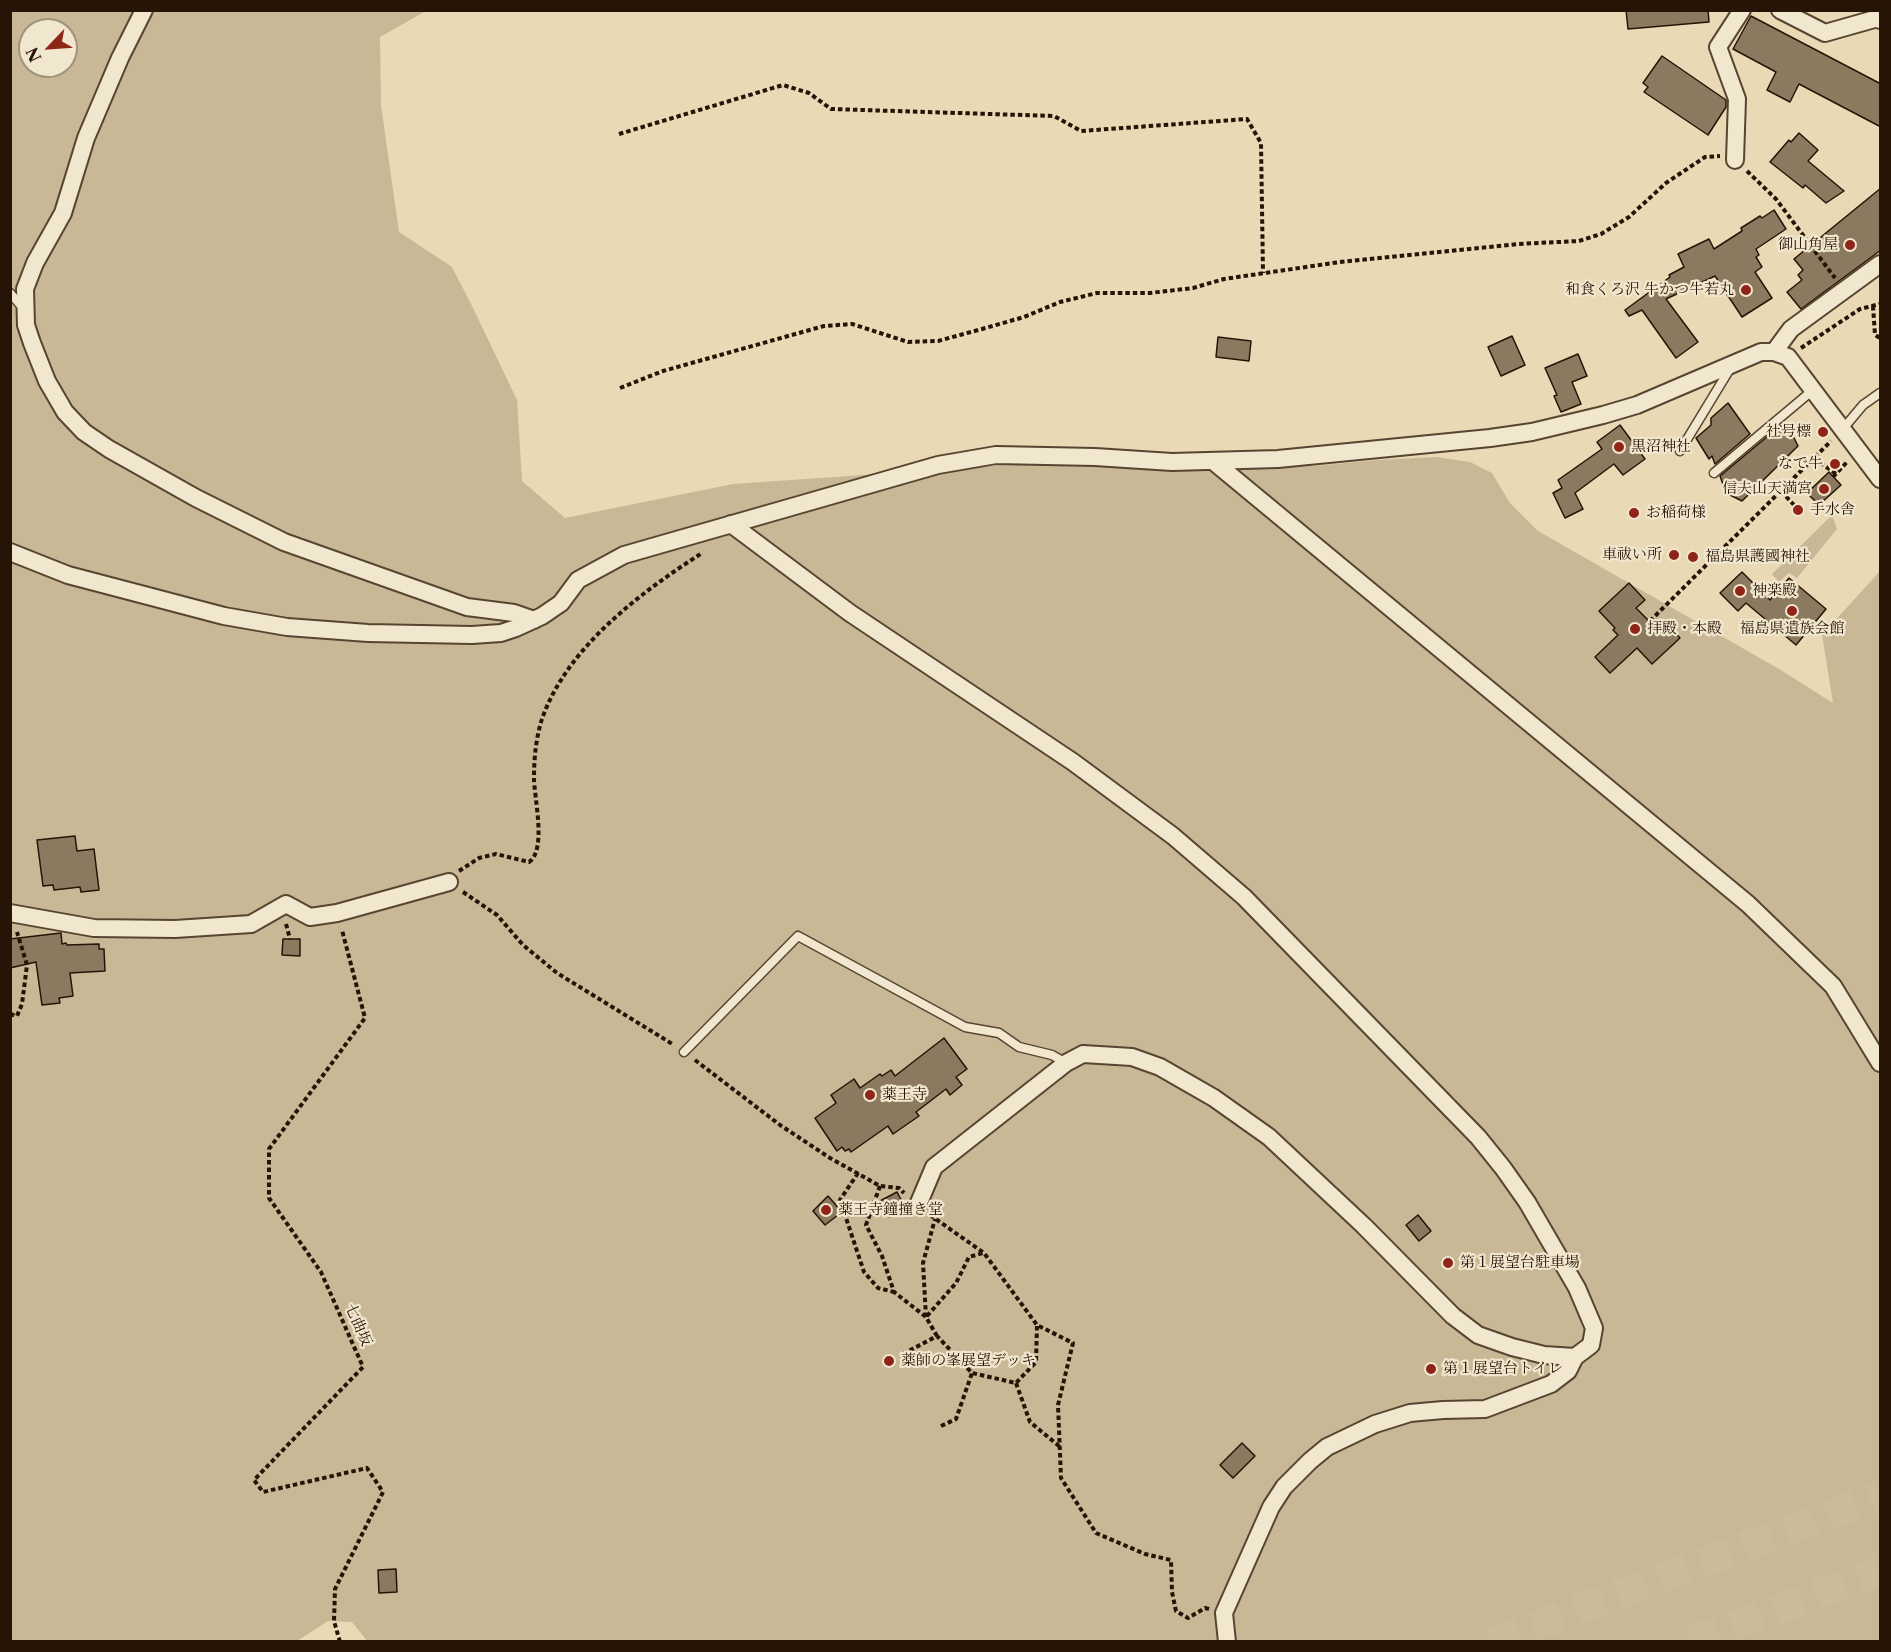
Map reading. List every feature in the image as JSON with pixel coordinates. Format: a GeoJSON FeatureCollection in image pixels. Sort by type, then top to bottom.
{"type":"FeatureCollection","features":[{"type":"Feature","properties":{"kind":"street"},"geometry":{"type":"LineString","coordinates":[[144,10],[120,58],[86,138],[63,213],[35,263],[25,288],[24,309],[32,343],[47,381],[65,412],[84,432],[109,449],[195,498],[284,542],[467,607],[514,613],[534,620]]}},
{"type":"Feature","properties":{"kind":"street"},"geometry":{"type":"LineString","coordinates":[[1735,160],[1737,99],[1719,47],[1742,10]]}},
{"type":"Feature","properties":{"kind":"street"},"geometry":{"type":"LineString","coordinates":[[1780,10],[1825,33],[1878,18],[1881,20]]}},
{"type":"Feature","properties":{"kind":"street"},"geometry":{"type":"LineString","coordinates":[[1781,354],[1791,329],[1881,264]]}},
{"type":"Feature","properties":{"kind":"street"},"geometry":{"type":"LineString","coordinates":[[10,552],[68,575],[104,586],[224,616],[287,627],[368,633],[472,635],[501,633],[534,620],[561,603],[578,580],[624,555],[938,465],[996,455],[1095,457],[1172,462],[1278,459],[1532,432],[1637,405],[1761,352],[1781,354],[1814,390],[1881,479]]}},
{"type":"Feature","properties":{"kind":"street"},"geometry":{"type":"LineString","coordinates":[[1213,461],[1748,904],[1833,986],[1881,1063]]}},
{"type":"Feature","properties":{"kind":"street"},"geometry":{"type":"LineString","coordinates":[[731,524],[850,613],[1073,762],[1173,836],[1244,897],[1478,1137],[1527,1202],[1577,1288],[1593,1328],[1591,1346],[1575,1357],[1568,1371],[1551,1384],[1485,1409],[1410,1413],[1375,1424],[1327,1448],[1296,1473],[1271,1507],[1224,1613],[1227,1641]]}},
{"type":"Feature","properties":{"kind":"street"},"geometry":{"type":"LineString","coordinates":[[11,914],[94,928],[175,929],[251,924],[286,904],[310,917],[337,914],[449,882]]}},
{"type":"Feature","properties":{"kind":"street"},"geometry":{"type":"LineString","coordinates":[[918,1205],[934,1167],[1066,1063],[1083,1054],[1132,1057],[1160,1067],[1205,1093],[1269,1137],[1364,1226],[1453,1316],[1478,1335],[1545,1355],[1575,1357]]}},
{"type":"Feature","properties":{"kind":"lane"},"geometry":{"type":"LineString","coordinates":[[10,293],[24,309]]}},
{"type":"Feature","properties":{"kind":"lane"},"geometry":{"type":"LineString","coordinates":[[1680,450],[1733,364]]}},
{"type":"Feature","properties":{"kind":"lane"},"geometry":{"type":"LineString","coordinates":[[1713,472],[1814,390]]}},
{"type":"Feature","properties":{"kind":"lane"},"geometry":{"type":"LineString","coordinates":[[1842,430],[1863,405],[1881,393]]}},
{"type":"Feature","properties":{"kind":"lane"},"geometry":{"type":"LineString","coordinates":[[684,1052],[798,936],[965,1026],[999,1033],[1019,1047],[1052,1055],[1066,1063]]}},
{"type":"Feature","properties":{"kind":"path"},"geometry":{"type":"LineString","coordinates":[[619,134],[783,85],[809,93],[831,109],[1054,116],[1081,131],[1246,119],[1261,143],[1263,273]]}},
{"type":"Feature","properties":{"kind":"path"},"geometry":{"type":"LineString","coordinates":[[620,388],[663,371],[824,326],[852,324],[908,342],[938,341],[1024,316],[1060,302],[1097,293],[1150,293],[1340,262],[1518,244],[1579,241],[1601,234],[1629,218],[1666,183],[1705,158],[1719,156],[1735,160],[1776,199],[1845,291]]}},
{"type":"Feature","properties":{"kind":"path"},"geometry":{"type":"LineString","coordinates":[[1781,354],[1860,309],[1881,304]]}},
{"type":"Feature","properties":{"kind":"path"},"geometry":{"type":"LineString","coordinates":[[1873,306],[1875,335],[1881,338]]}},
{"type":"Feature","properties":{"kind":"path"},"geometry":{"type":"LineString","coordinates":[[1650,621],[1842,430]]}},
{"type":"Feature","properties":{"kind":"path"},"geometry":{"type":"LineString","coordinates":[[1814,458],[1835,476],[1845,463]]}},
{"type":"Feature","properties":{"kind":"path"},"geometry":{"type":"LineString","coordinates":[[1780,491],[1794,505]]}},
{"type":"Feature","properties":{"kind":"path"},"geometry":{"type":"LineString","coordinates":[[706,550],[649,588],[618,614],[559,682],[550,699],[537,738],[534,778],[538,838],[534,858],[530,862],[502,854],[487,856],[472,862],[449,882],[497,915],[523,945],[557,973],[596,995],[684,1052],[780,1125],[880,1186],[899,1188],[935,1219],[984,1253],[1037,1325],[1073,1343],[1058,1405],[1061,1478],[1096,1533],[1145,1554],[1171,1560],[1172,1592],[1176,1611],[1188,1618],[1205,1608],[1224,1613]]}},
{"type":"Feature","properties":{"kind":"path"},"geometry":{"type":"LineString","coordinates":[[10,1014],[17,1016],[22,1004],[27,965],[11,914]]}},
{"type":"Feature","properties":{"kind":"path","name":"七曲坂"},"geometry":{"type":"LineString","coordinates":[[337,914],[365,1018],[269,1149],[269,1198],[321,1272],[363,1367],[254,1480],[263,1492],[367,1468],[383,1492],[335,1589],[334,1621],[340,1641]]}},
{"type":"Feature","properties":{"kind":"path"},"geometry":{"type":"LineString","coordinates":[[285,921],[290,939]]}},
{"type":"Feature","properties":{"kind":"path"},"geometry":{"type":"LineString","coordinates":[[858,1173],[840,1200],[864,1272],[878,1288],[894,1292],[926,1317],[937,1336],[972,1373],[1016,1383]]}},
{"type":"Feature","properties":{"kind":"path"},"geometry":{"type":"LineString","coordinates":[[880,1186],[866,1225],[882,1256],[894,1292]]}},
{"type":"Feature","properties":{"kind":"path"},"geometry":{"type":"LineString","coordinates":[[926,1317],[923,1263],[935,1219]]}},
{"type":"Feature","properties":{"kind":"path"},"geometry":{"type":"LineString","coordinates":[[926,1317],[956,1282],[969,1257],[984,1253]]}},
{"type":"Feature","properties":{"kind":"path"},"geometry":{"type":"LineString","coordinates":[[1016,1383],[1036,1362],[1037,1325]]}},
{"type":"Feature","properties":{"kind":"path"},"geometry":{"type":"LineString","coordinates":[[903,1354],[937,1336]]}},
{"type":"Feature","properties":{"kind":"path"},"geometry":{"type":"LineString","coordinates":[[941,1426],[956,1419],[972,1373]]}},
{"type":"Feature","properties":{"kind":"path"},"geometry":{"type":"LineString","coordinates":[[1016,1383],[1030,1422],[1059,1446]]}},
{"type":"Feature","properties":{"kind":"shaded area"},"geometry":{"type":"Polygon","coordinates":[[[11,11],[426,11],[380,37],[381,105],[399,232],[452,267],[517,400],[522,481],[565,518],[733,484],[1036,463],[1176,471],[1314,466],[1436,457],[1470,462],[1492,473],[1510,503],[1538,531],[1779,669],[1833,703],[1822,635],[1880,571],[1880,1641],[368,1642],[352,1622],[328,1621],[297,1641],[11,1642],[11,11]]]}},
{"type":"Feature","properties":{"kind":"shaded area"},"geometry":{"type":"Polygon","coordinates":[[[1832,515],[1837,529],[1797,578],[1789,573],[1779,582],[1772,574],[1832,515]]]}},
{"type":"Feature","properties":{"kind":"building"},"geometry":{"type":"Polygon","coordinates":[[[1626,10],[1708,10],[1709,22],[1628,29],[1626,10]]]}},
{"type":"Feature","properties":{"kind":"building"},"geometry":{"type":"Polygon","coordinates":[[[1751,16],[1881,84],[1881,127],[1799,84],[1790,102],[1767,90],[1776,72],[1733,49],[1751,16]]]}},
{"type":"Feature","properties":{"kind":"building"},"geometry":{"type":"Polygon","coordinates":[[[1662,56],[1726,100],[1726,107],[1708,135],[1644,92],[1648,87],[1643,83],[1662,56]]]}},
{"type":"Feature","properties":{"kind":"building"},"geometry":{"type":"Polygon","coordinates":[[[1799,133],[1818,150],[1808,161],[1844,191],[1826,203],[1805,185],[1803,188],[1770,162],[1789,140],[1791,142],[1799,133]]]}},
{"type":"Feature","properties":{"kind":"building"},"geometry":{"type":"Polygon","coordinates":[[[1881,188],[1881,250],[1801,309],[1787,292],[1802,280],[1798,275],[1803,270],[1794,259],[1881,188]]]}},
{"type":"Feature","properties":{"kind":"building"},"geometry":{"type":"Polygon","coordinates":[[[1774,210],[1786,229],[1756,249],[1759,255],[1756,257],[1762,267],[1755,272],[1772,298],[1742,317],[1715,276],[1666,299],[1698,342],[1676,358],[1642,310],[1629,316],[1625,310],[1670,277],[1669,275],[1684,267],[1678,254],[1709,239],[1714,249],[1742,231],[1741,228],[1774,210]]]}},
{"type":"Feature","properties":{"kind":"building"},"geometry":{"type":"Polygon","coordinates":[[[1512,336],[1525,365],[1501,376],[1488,347],[1512,336]]]}},
{"type":"Feature","properties":{"kind":"building"},"geometry":{"type":"Polygon","coordinates":[[[1218,337],[1251,341],[1249,361],[1216,357],[1218,337]]]}},
{"type":"Feature","properties":{"kind":"building"},"geometry":{"type":"Polygon","coordinates":[[[1578,354],[1587,376],[1572,382],[1581,404],[1561,412],[1554,396],[1557,395],[1545,368],[1578,354]]]}},
{"type":"Feature","properties":{"kind":"building"},"geometry":{"type":"Polygon","coordinates":[[[1728,403],[1750,434],[1715,464],[1712,456],[1709,459],[1696,438],[1711,425],[1711,418],[1728,403]]]}},
{"type":"Feature","properties":{"kind":"building"},"geometry":{"type":"Polygon","coordinates":[[[1620,425],[1645,459],[1623,475],[1614,464],[1575,493],[1583,509],[1565,518],[1553,493],[1562,488],[1558,480],[1602,449],[1597,442],[1620,425]]]}},
{"type":"Feature","properties":{"kind":"building"},"geometry":{"type":"Polygon","coordinates":[[[1780,426],[1790,430],[1798,446],[1742,501],[1726,493],[1720,476],[1780,426]]]}},
{"type":"Feature","properties":{"kind":"building","name":"信夫山天満宮"},"geometry":{"type":"Polygon","coordinates":[[[1829,472],[1841,485],[1819,505],[1807,493],[1829,472]]]}},
{"type":"Feature","properties":{"kind":"building","name":"福島県遺族会館"},"geometry":{"type":"Polygon","coordinates":[[[1742,572],[1770,600],[1789,578],[1826,609],[1796,645],[1746,603],[1738,611],[1720,593],[1742,572]]]}},
{"type":"Feature","properties":{"kind":"building","name":"拝殿・本殿"},"geometry":{"type":"Polygon","coordinates":[[[1629,583],[1645,600],[1636,608],[1659,631],[1667,624],[1680,638],[1652,664],[1637,648],[1610,673],[1595,657],[1618,635],[1613,630],[1615,628],[1599,611],[1629,583]]]}},
{"type":"Feature","properties":{"kind":"building"},"geometry":{"type":"Polygon","coordinates":[[[75,836],[77,851],[94,849],[99,890],[81,892],[80,887],[54,890],[53,885],[43,886],[37,840],[75,836]]]}},
{"type":"Feature","properties":{"kind":"building"},"geometry":{"type":"Polygon","coordinates":[[[61,933],[62,944],[99,944],[99,949],[104,949],[105,971],[70,973],[73,996],[59,998],[60,1003],[42,1005],[36,962],[10,968],[10,939],[61,933]]]}},
{"type":"Feature","properties":{"kind":"building"},"geometry":{"type":"Polygon","coordinates":[[[283,939],[300,939],[300,956],[282,955],[283,939]]]}},
{"type":"Feature","properties":{"kind":"building","name":"薬王寺"},"geometry":{"type":"Polygon","coordinates":[[[944,1038],[967,1069],[956,1077],[962,1085],[950,1095],[946,1089],[916,1112],[919,1116],[893,1134],[888,1126],[851,1152],[849,1149],[845,1151],[842,1147],[837,1151],[815,1118],[836,1103],[831,1095],[854,1079],[860,1088],[880,1074],[882,1076],[891,1070],[895,1076],[944,1038]]]}},
{"type":"Feature","properties":{"kind":"building"},"geometry":{"type":"Polygon","coordinates":[[[897,1192],[906,1209],[889,1217],[880,1201],[897,1192]]]}},
{"type":"Feature","properties":{"kind":"building","name":"薬王寺鐘撞き堂"},"geometry":{"type":"Polygon","coordinates":[[[828,1196],[842,1212],[825,1225],[813,1211],[828,1196]]]}},
{"type":"Feature","properties":{"kind":"building"},"geometry":{"type":"Polygon","coordinates":[[[1418,1215],[1431,1231],[1419,1241],[1406,1225],[1418,1215]]]}},
{"type":"Feature","properties":{"kind":"building"},"geometry":{"type":"Polygon","coordinates":[[[1242,1443],[1255,1456],[1233,1478],[1220,1465],[1242,1443]]]}},
{"type":"Feature","properties":{"kind":"building"},"geometry":{"type":"Polygon","coordinates":[[[396,1569],[397,1592],[379,1593],[378,1570],[396,1569]]]}},
{"type":"Feature","properties":{"kind":"tunnel"},"geometry":{"type":"LineString","coordinates":[[1491,1642],[1880,1496]]}},
{"type":"Feature","properties":{"kind":"tunnel"},"geometry":{"type":"LineString","coordinates":[[1690,1642],[1880,1571]]}},
{"type":"Feature","properties":{"kind":"place","name":"御山角屋"},"geometry":{"type":"Point","coordinates":[1850,245]}},
{"type":"Feature","properties":{"kind":"place","name":"和食くろ沢 牛かつ牛若丸"},"geometry":{"type":"Point","coordinates":[1746,290]}},
{"type":"Feature","properties":{"kind":"place","name":"社号標"},"geometry":{"type":"Point","coordinates":[1823,432]}},
{"type":"Feature","properties":{"kind":"place","name":"黒沼神社"},"geometry":{"type":"Point","coordinates":[1619,447]}},
{"type":"Feature","properties":{"kind":"place","name":"なで牛"},"geometry":{"type":"Point","coordinates":[1835,464]}},
{"type":"Feature","properties":{"kind":"place","name":"信夫山天満宮"},"geometry":{"type":"Point","coordinates":[1824,489]}},
{"type":"Feature","properties":{"kind":"place","name":"手水舎"},"geometry":{"type":"Point","coordinates":[1798,510]}},
{"type":"Feature","properties":{"kind":"place","name":"お稲荷様"},"geometry":{"type":"Point","coordinates":[1634,513]}},
{"type":"Feature","properties":{"kind":"place","name":"車祓い所"},"geometry":{"type":"Point","coordinates":[1674,555]}},
{"type":"Feature","properties":{"kind":"place","name":"福島県護國神社"},"geometry":{"type":"Point","coordinates":[1693,557]}},
{"type":"Feature","properties":{"kind":"place","name":"神楽殿"},"geometry":{"type":"Point","coordinates":[1740,591]}},
{"type":"Feature","properties":{"kind":"place","name":"福島県遺族会館"},"geometry":{"type":"Point","coordinates":[1792,611]}},
{"type":"Feature","properties":{"kind":"place","name":"拝殿・本殿"},"geometry":{"type":"Point","coordinates":[1635,629]}},
{"type":"Feature","properties":{"kind":"place","name":"薬王寺"},"geometry":{"type":"Point","coordinates":[870,1095]}},
{"type":"Feature","properties":{"kind":"place","name":"薬王寺鐘撞き堂"},"geometry":{"type":"Point","coordinates":[826,1210]}},
{"type":"Feature","properties":{"kind":"place","name":"第１展望台駐車場"},"geometry":{"type":"Point","coordinates":[1448,1263]}},
{"type":"Feature","properties":{"kind":"place","name":"薬師の峯展望デッキ"},"geometry":{"type":"Point","coordinates":[889,1361]}},
{"type":"Feature","properties":{"kind":"place","name":"第１展望台トイレ"},"geometry":{"type":"Point","coordinates":[1431,1369]}}]}
